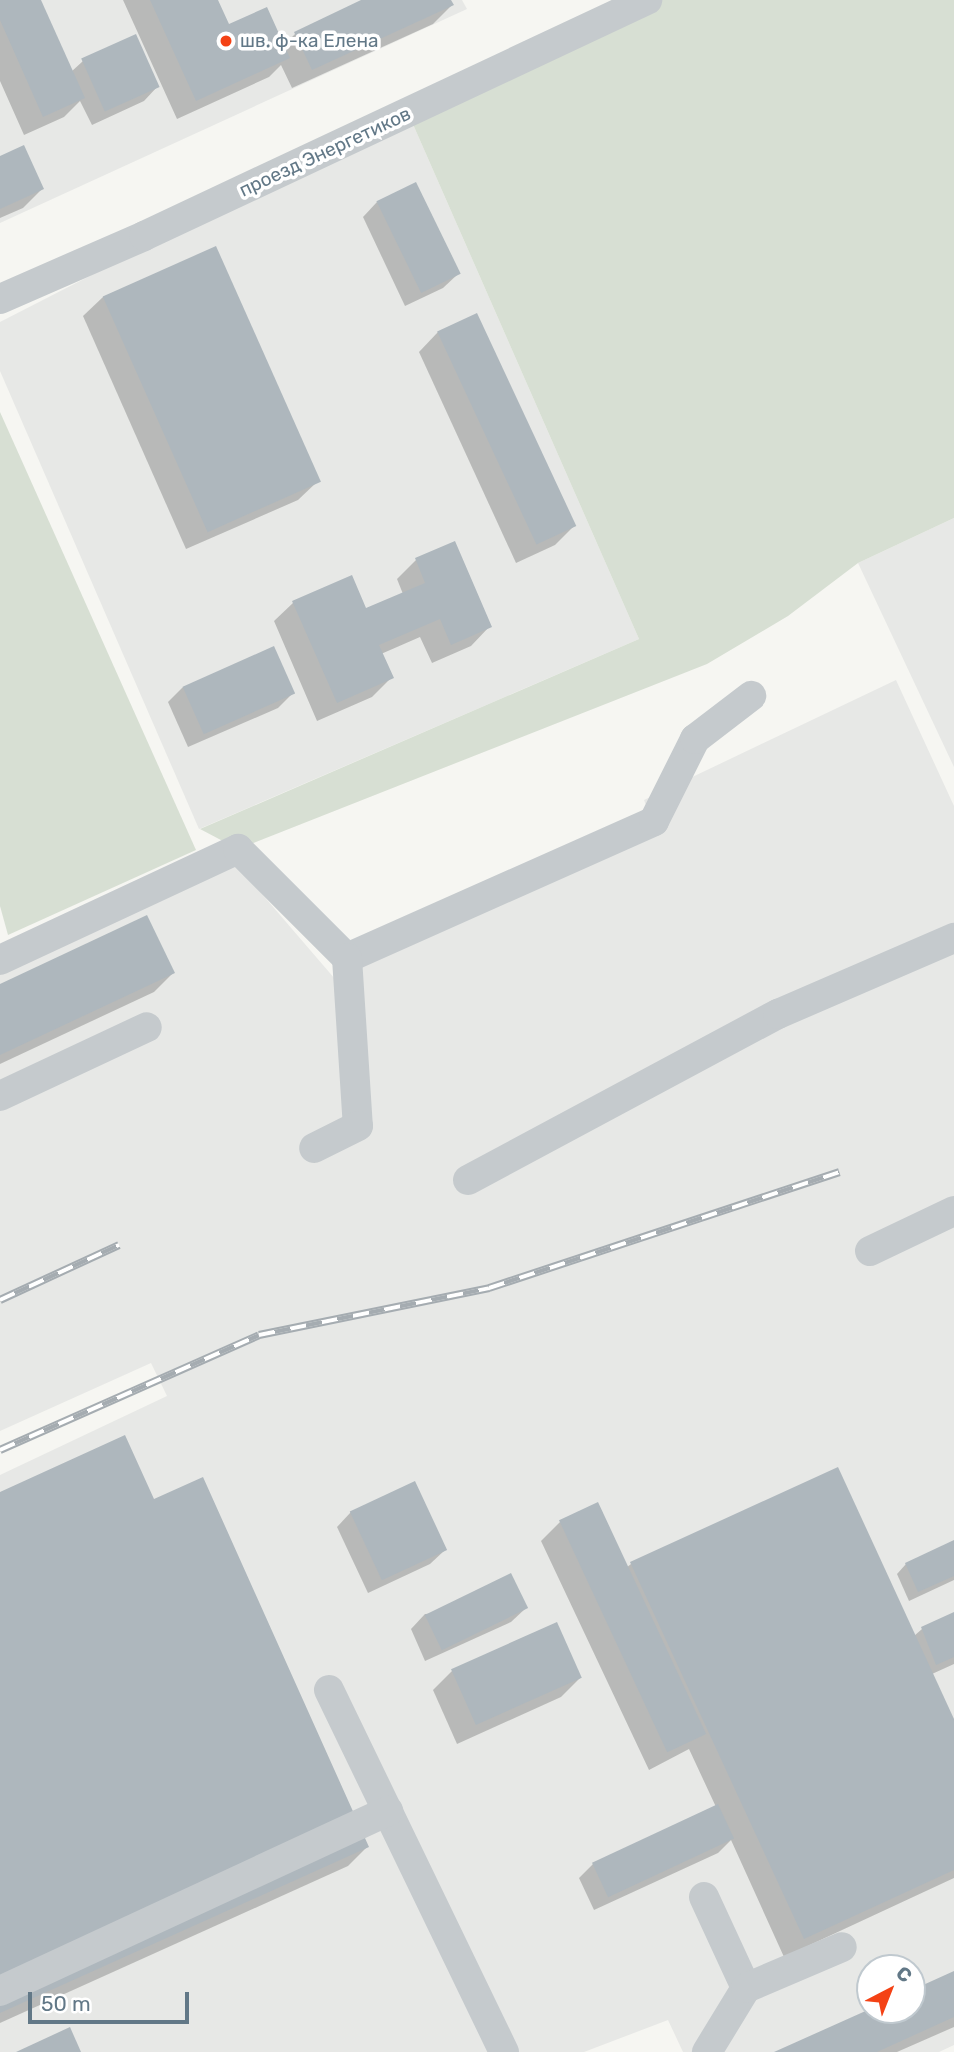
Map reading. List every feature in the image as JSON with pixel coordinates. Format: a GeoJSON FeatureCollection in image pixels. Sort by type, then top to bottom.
{"type":"FeatureCollection","features":[{"type":"Feature","properties":{"kind":"street","name":"проезд Энергетиков"},"geometry":{"type":"LineString","coordinates":[[0,299],[144,236],[647,0]]}},
{"type":"Feature","properties":{"kind":"street"},"geometry":{"type":"LineString","coordinates":[[347,958],[654,821],[695,739],[751,696]]}},
{"type":"Feature","properties":{"kind":"street"},"geometry":{"type":"LineString","coordinates":[[0,960],[238,849],[347,958],[358,1126],[314,1148]]}},
{"type":"Feature","properties":{"kind":"street"},"geometry":{"type":"LineString","coordinates":[[468,1180],[778,1014],[954,938]]}},
{"type":"Feature","properties":{"kind":"street"},"geometry":{"type":"LineString","coordinates":[[0,1096],[147,1027]]}},
{"type":"Feature","properties":{"kind":"street"},"geometry":{"type":"LineString","coordinates":[[870,1251],[954,1210]]}},
{"type":"Feature","properties":{"kind":"street"},"geometry":{"type":"LineString","coordinates":[[329,1689],[504,2052]]}},
{"type":"Feature","properties":{"kind":"street"},"geometry":{"type":"LineString","coordinates":[[0,1991],[388,1811]]}},
{"type":"Feature","properties":{"kind":"street"},"geometry":{"type":"LineString","coordinates":[[704,1897],[746,1988]]}},
{"type":"Feature","properties":{"kind":"street"},"geometry":{"type":"LineString","coordinates":[[707,2052],[746,1988],[842,1948]]}},
{"type":"Feature","properties":{"kind":"shaded area"},"geometry":{"type":"Polygon","coordinates":[[[0,0],[462,0],[467,9],[0,223],[0,0]]]}},
{"type":"Feature","properties":{"kind":"shaded area"},"geometry":{"type":"Polygon","coordinates":[[[647,0],[954,0],[954,518],[858,563],[788,616],[707,664],[238,849],[200,829],[639,639],[408,113],[647,0]]]}},
{"type":"Feature","properties":{"kind":"shaded area"},"geometry":{"type":"Polygon","coordinates":[[[408,113],[639,639],[199,829],[0,371],[0,322],[408,113]]]}},
{"type":"Feature","properties":{"kind":"shaded area"},"geometry":{"type":"Polygon","coordinates":[[[0,412],[196,850],[8,935],[0,906],[0,412]]]}},
{"type":"Feature","properties":{"kind":"shaded area"},"geometry":{"type":"Polygon","coordinates":[[[954,518],[954,767],[858,563],[954,518]]]}},
{"type":"Feature","properties":{"kind":"shaded area"},"geometry":{"type":"Polygon","coordinates":[[[896,680],[954,806],[954,2045],[939,2052],[683,2052],[668,2020],[584,2052],[0,2052],[0,1475],[167,1396],[151,1363],[0,1431],[0,975],[237,865],[335,979],[656,832],[644,800],[896,680]]]}},
{"type":"Feature","properties":{"kind":"building"},"geometry":{"type":"Polygon","coordinates":[[[0,0],[41,0],[85,98],[43,117],[0,20],[0,0]]]}},
{"type":"Feature","properties":{"kind":"building","name":"шв. ф-ка Елена"},"geometry":{"type":"Polygon","coordinates":[[[150,0],[218,0],[229,24],[267,7],[290,58],[196,101],[150,0]]]}},
{"type":"Feature","properties":{"kind":"building"},"geometry":{"type":"Polygon","coordinates":[[[361,0],[451,0],[454,5],[312,70],[294,32],[361,0]]]}},
{"type":"Feature","properties":{"kind":"building"},"geometry":{"type":"Polygon","coordinates":[[[136,34],[160,87],[105,111],[81,58],[136,34]]]}},
{"type":"Feature","properties":{"kind":"building"},"geometry":{"type":"Polygon","coordinates":[[[24,145],[44,189],[0,209],[0,156],[24,145]]]}},
{"type":"Feature","properties":{"kind":"building"},"geometry":{"type":"Polygon","coordinates":[[[416,182],[461,274],[421,293],[376,201],[416,182]]]}},
{"type":"Feature","properties":{"kind":"building"},"geometry":{"type":"Polygon","coordinates":[[[216,246],[321,482],[208,532],[103,296],[216,246]]]}},
{"type":"Feature","properties":{"kind":"building"},"geometry":{"type":"Polygon","coordinates":[[[477,313],[576,526],[536,545],[437,332],[477,313]]]}},
{"type":"Feature","properties":{"kind":"building"},"geometry":{"type":"Polygon","coordinates":[[[455,541],[492,627],[451,645],[440,619],[379,645],[394,678],[337,703],[292,601],[352,575],[366,608],[425,583],[415,558],[455,541]]]}},
{"type":"Feature","properties":{"kind":"building"},"geometry":{"type":"Polygon","coordinates":[[[274,646],[295,694],[204,734],[183,687],[274,646]]]}},
{"type":"Feature","properties":{"kind":"building"},"geometry":{"type":"Polygon","coordinates":[[[147,915],[175,973],[0,1055],[0,984],[147,915]]]}},
{"type":"Feature","properties":{"kind":"building"},"geometry":{"type":"Polygon","coordinates":[[[125,1435],[154,1499],[203,1477],[369,1847],[0,2013],[0,1492],[125,1435]]]}},
{"type":"Feature","properties":{"kind":"building"},"geometry":{"type":"Polygon","coordinates":[[[838,1467],[954,1719],[954,1870],[804,1939],[630,1562],[838,1467]]]}},
{"type":"Feature","properties":{"kind":"building"},"geometry":{"type":"Polygon","coordinates":[[[415,1481],[447,1550],[382,1580],[350,1511],[415,1481]]]}},
{"type":"Feature","properties":{"kind":"building"},"geometry":{"type":"Polygon","coordinates":[[[598,1502],[706,1734],[667,1752],[559,1520],[598,1502]]]}},
{"type":"Feature","properties":{"kind":"building"},"geometry":{"type":"Polygon","coordinates":[[[954,1540],[954,1576],[918,1592],[905,1563],[954,1540]]]}},
{"type":"Feature","properties":{"kind":"building"},"geometry":{"type":"Polygon","coordinates":[[[511,1573],[528,1608],[442,1650],[425,1615],[511,1573]]]}},
{"type":"Feature","properties":{"kind":"building"},"geometry":{"type":"Polygon","coordinates":[[[954,1612],[954,1657],[936,1665],[921,1627],[954,1612]]]}},
{"type":"Feature","properties":{"kind":"building"},"geometry":{"type":"Polygon","coordinates":[[[557,1622],[582,1678],[476,1725],[451,1669],[557,1622]]]}},
{"type":"Feature","properties":{"kind":"building"},"geometry":{"type":"Polygon","coordinates":[[[718,1804],[734,1838],[608,1897],[592,1863],[718,1804]]]}},
{"type":"Feature","properties":{"kind":"building"},"geometry":{"type":"Polygon","coordinates":[[[954,1971],[954,2017],[877,2052],[774,2052],[856,2015],[856,2024],[926,2024],[926,1984],[954,1971]]]}},
{"type":"Feature","properties":{"kind":"building"},"geometry":{"type":"Polygon","coordinates":[[[70,2027],[81,2052],[16,2052],[70,2027]]]}},
{"type":"Feature","properties":{"kind":"railway"},"geometry":{"type":"LineString","coordinates":[[0,1450],[259,1335],[489,1288],[839,1172]]}},
{"type":"Feature","properties":{"kind":"railway"},"geometry":{"type":"LineString","coordinates":[[0,1300],[119,1245]]}},
{"type":"Feature","properties":{"kind":"place","name":"шв. ф-ка Елена"},"geometry":{"type":"Point","coordinates":[226,41]}}]}
